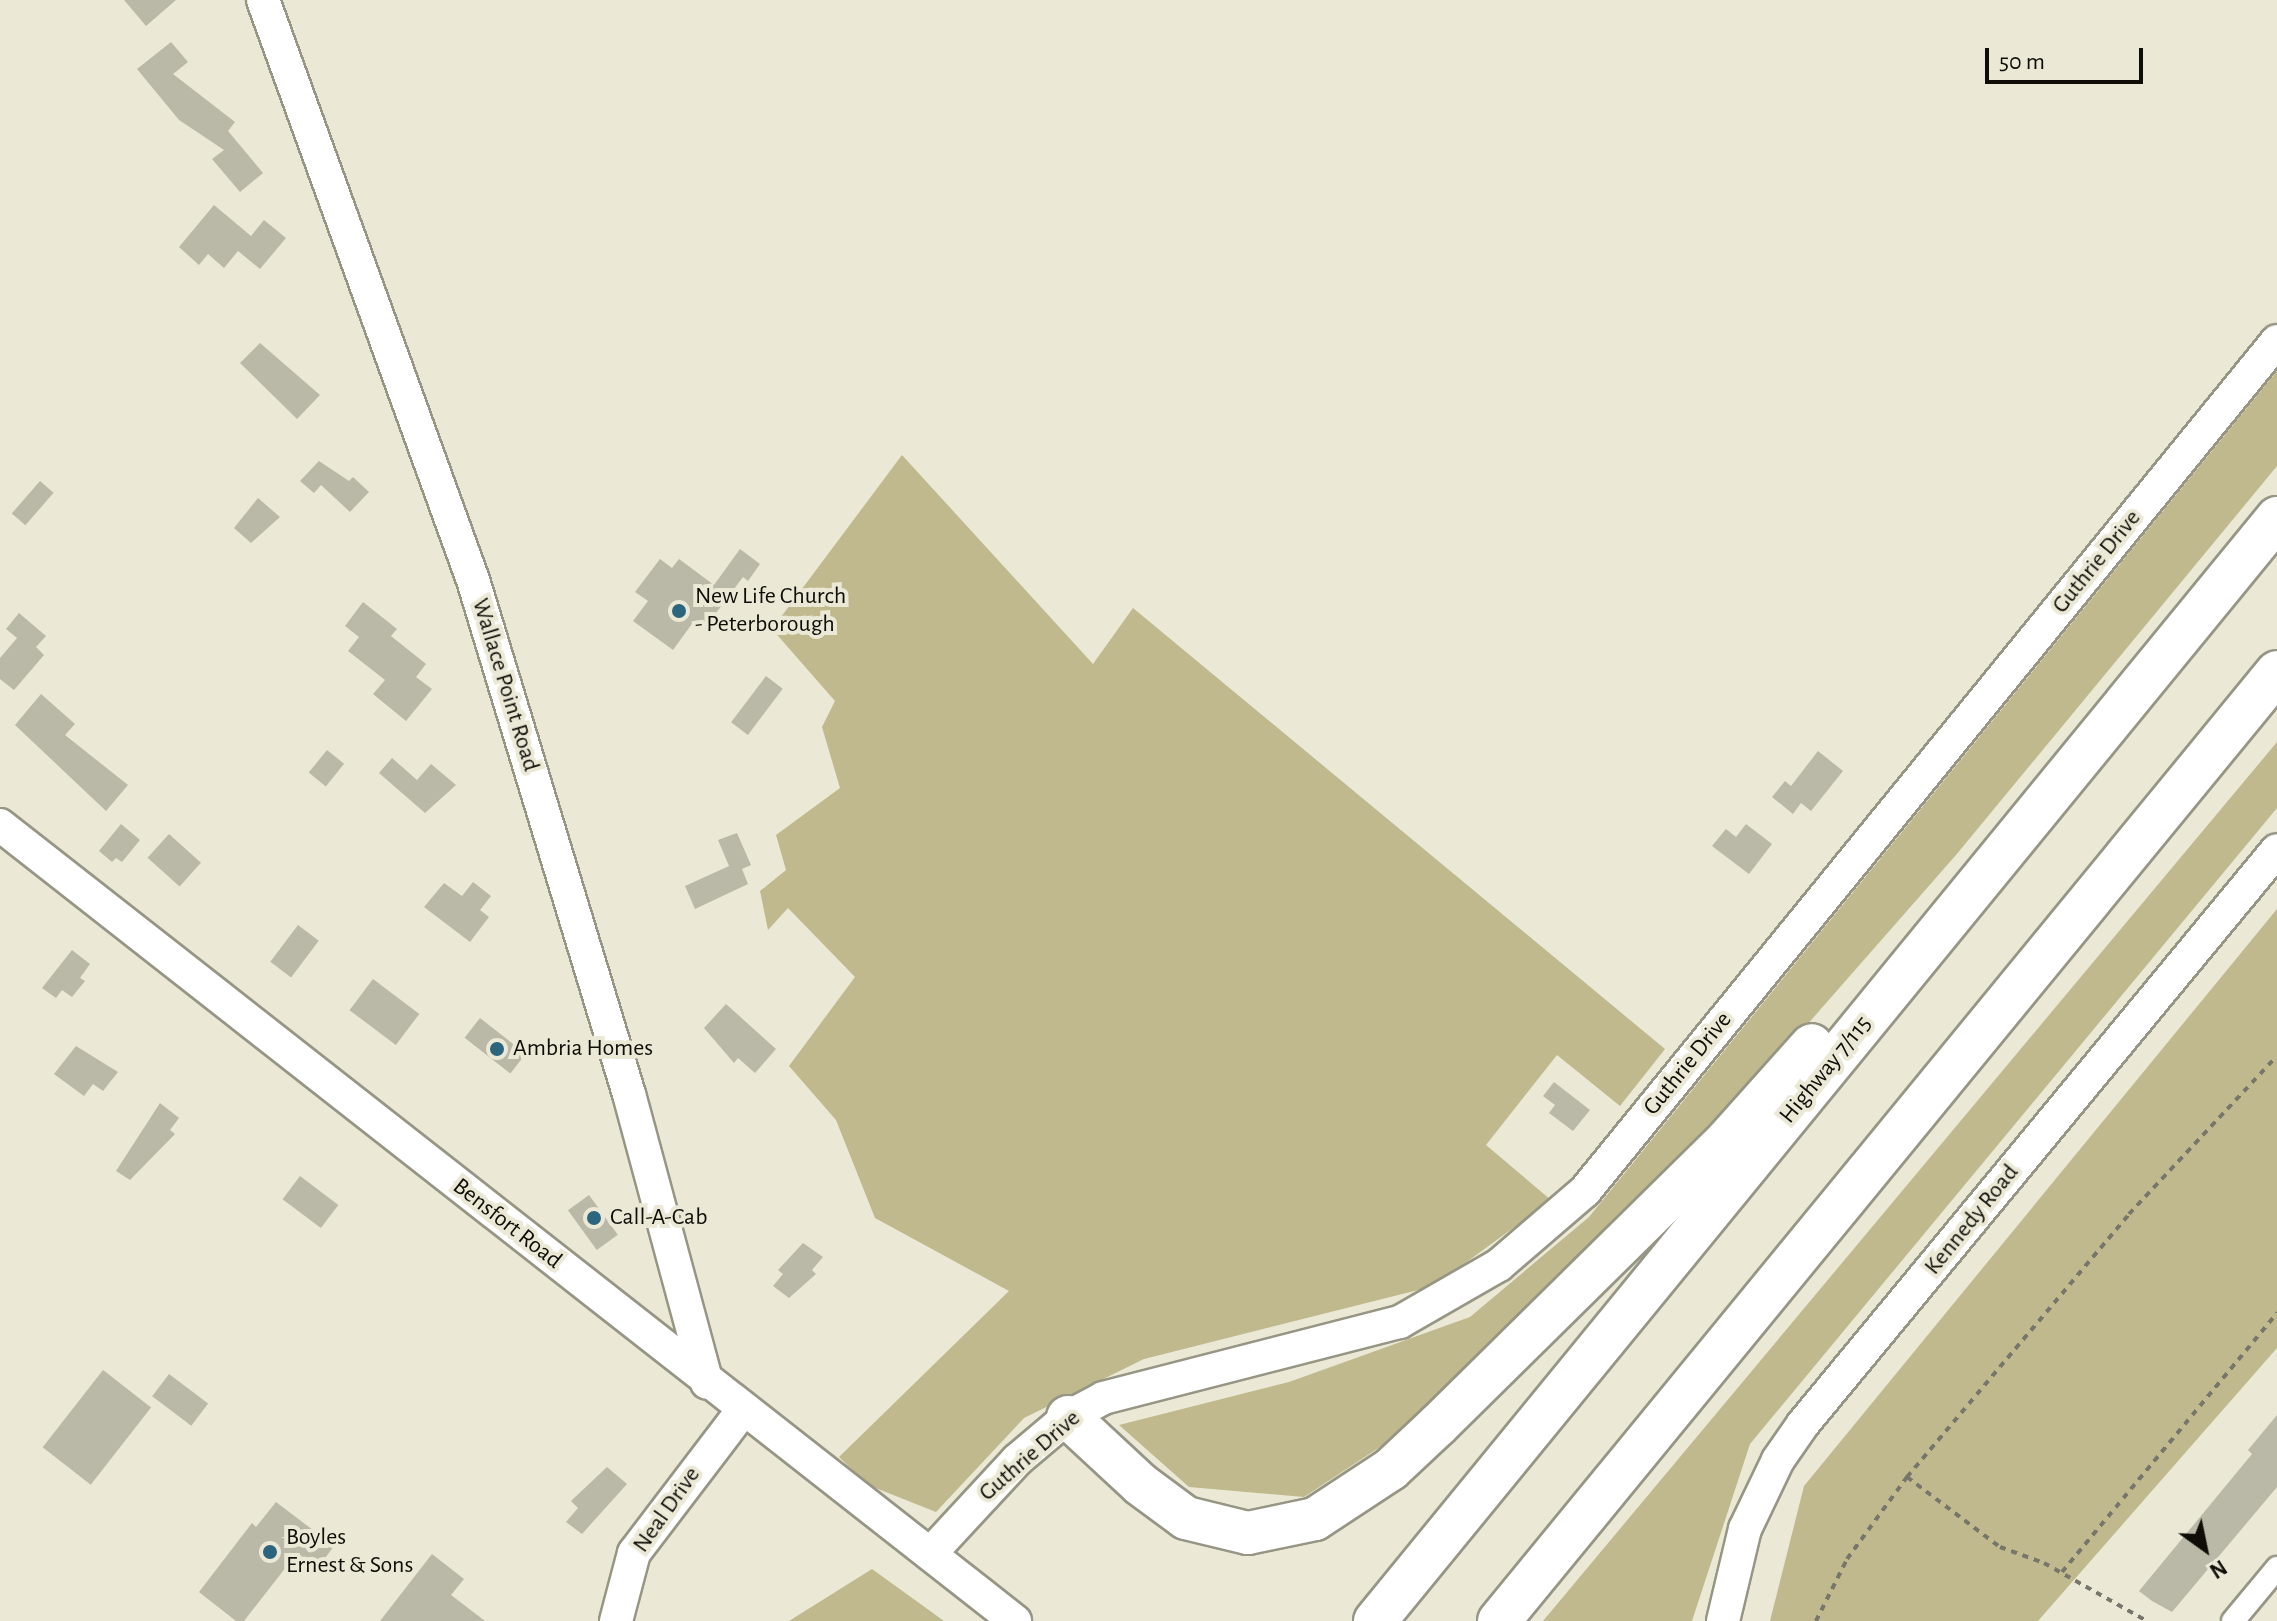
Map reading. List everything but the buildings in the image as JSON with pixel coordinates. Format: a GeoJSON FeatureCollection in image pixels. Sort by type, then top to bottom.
{"type":"FeatureCollection","features":[{"type":"Feature","properties":{"kind":"highway","name":"Highway 7/115"},"geometry":{"type":"LineString","coordinates":[[1375,1621],[2277,518]]}},
{"type":"Feature","properties":{"kind":"highway"},"geometry":{"type":"LineString","coordinates":[[1499,1621],[2277,672]]}},
{"type":"Feature","properties":{"kind":"highway"},"geometry":{"type":"LineString","coordinates":[[2095,895],[2277,695]]}},
{"type":"Feature","properties":{"kind":"highway"},"geometry":{"type":"LineString","coordinates":[[1068,1417],[1140,1484],[1186,1518],[1218,1530],[1248,1533],[1288,1527],[1346,1502],[1439,1424],[1727,1140],[1889,959],[1968,896]]}},
{"type":"Feature","properties":{"kind":"street","name":"Wallace Point Road"},"geometry":{"type":"LineString","coordinates":[[263,0],[473,580],[629,1094],[707,1383]]}},
{"type":"Feature","properties":{"kind":"street","name":"Guthrie Drive"},"geometry":{"type":"LineString","coordinates":[[930,1554],[1017,1460],[1068,1417],[1103,1398],[1146,1384],[1343,1340],[1400,1322],[1499,1265],[1585,1191],[2277,341]]}},
{"type":"Feature","properties":{"kind":"street","name":"Bensfort Road"},"geometry":{"type":"LineString","coordinates":[[0,825],[707,1383],[1015,1621]]}},
{"type":"Feature","properties":{"kind":"street","name":"Kennedy Road"},"geometry":{"type":"LineString","coordinates":[[1723,1621],[1745,1529],[1778,1460],[1803,1424],[2277,850]]}},
{"type":"Feature","properties":{"kind":"street","name":"Neal Drive"},"geometry":{"type":"LineString","coordinates":[[616,1621],[634,1553],[743,1410]]}},
{"type":"Feature","properties":{"kind":"street"},"geometry":{"type":"LineString","coordinates":[[2233,1621],[2277,1568]]}},
{"type":"Feature","properties":{"kind":"path"},"geometry":{"type":"LineString","coordinates":[[1816,1621],[1847,1559],[1907,1477],[2129,1214],[2277,1056]]}},
{"type":"Feature","properties":{"kind":"path"},"geometry":{"type":"LineString","coordinates":[[2062,1572],[2277,1313]]}},
{"type":"Feature","properties":{"kind":"path"},"geometry":{"type":"LineString","coordinates":[[1907,1477],[2000,1547],[2062,1572],[2147,1621]]}},
{"type":"Feature","properties":{"kind":"shaded area"},"geometry":{"type":"Polygon","coordinates":[[[2277,371],[2277,466],[1956,855],[1784,1051],[1421,1420],[1304,1497],[1189,1487],[1119,1425],[1289,1382],[1470,1317],[1589,1217],[2277,371]]]}},
{"type":"Feature","properties":{"kind":"shaded area"},"geometry":{"type":"Polygon","coordinates":[[[902,455],[1093,664],[1133,608],[1665,1049],[1620,1106],[1557,1055],[1486,1145],[1551,1200],[1434,1286],[1144,1359],[1024,1418],[936,1512],[868,1485],[839,1457],[1009,1291],[875,1218],[836,1120],[789,1066],[855,977],[788,908],[768,930],[760,891],[786,870],[776,835],[840,788],[822,727],[835,701],[772,629],[902,455]]]}},
{"type":"Feature","properties":{"kind":"shaded area"},"geometry":{"type":"Polygon","coordinates":[[[2277,742],[2277,808],[1750,1444],[1692,1621],[1543,1621],[2277,742]]]}},
{"type":"Feature","properties":{"kind":"shaded area"},"geometry":{"type":"Polygon","coordinates":[[[2277,909],[2277,1348],[2038,1621],[1770,1621],[1804,1486],[2277,909]]]}},
{"type":"Feature","properties":{"kind":"shaded area"},"geometry":{"type":"Polygon","coordinates":[[[872,1569],[944,1621],[789,1621],[872,1569]]]}},
{"type":"Feature","properties":{"kind":"place","name":"New Life Church - Peterborough"},"geometry":{"type":"Point","coordinates":[679,611]}},
{"type":"Feature","properties":{"kind":"place","name":"Ambria Homes"},"geometry":{"type":"Point","coordinates":[497,1049]}},
{"type":"Feature","properties":{"kind":"place","name":"Call-A-Cab"},"geometry":{"type":"Point","coordinates":[594,1218]}},
{"type":"Feature","properties":{"kind":"place","name":"Boyles Ernest & Sons"},"geometry":{"type":"Point","coordinates":[270,1552]}}]}
